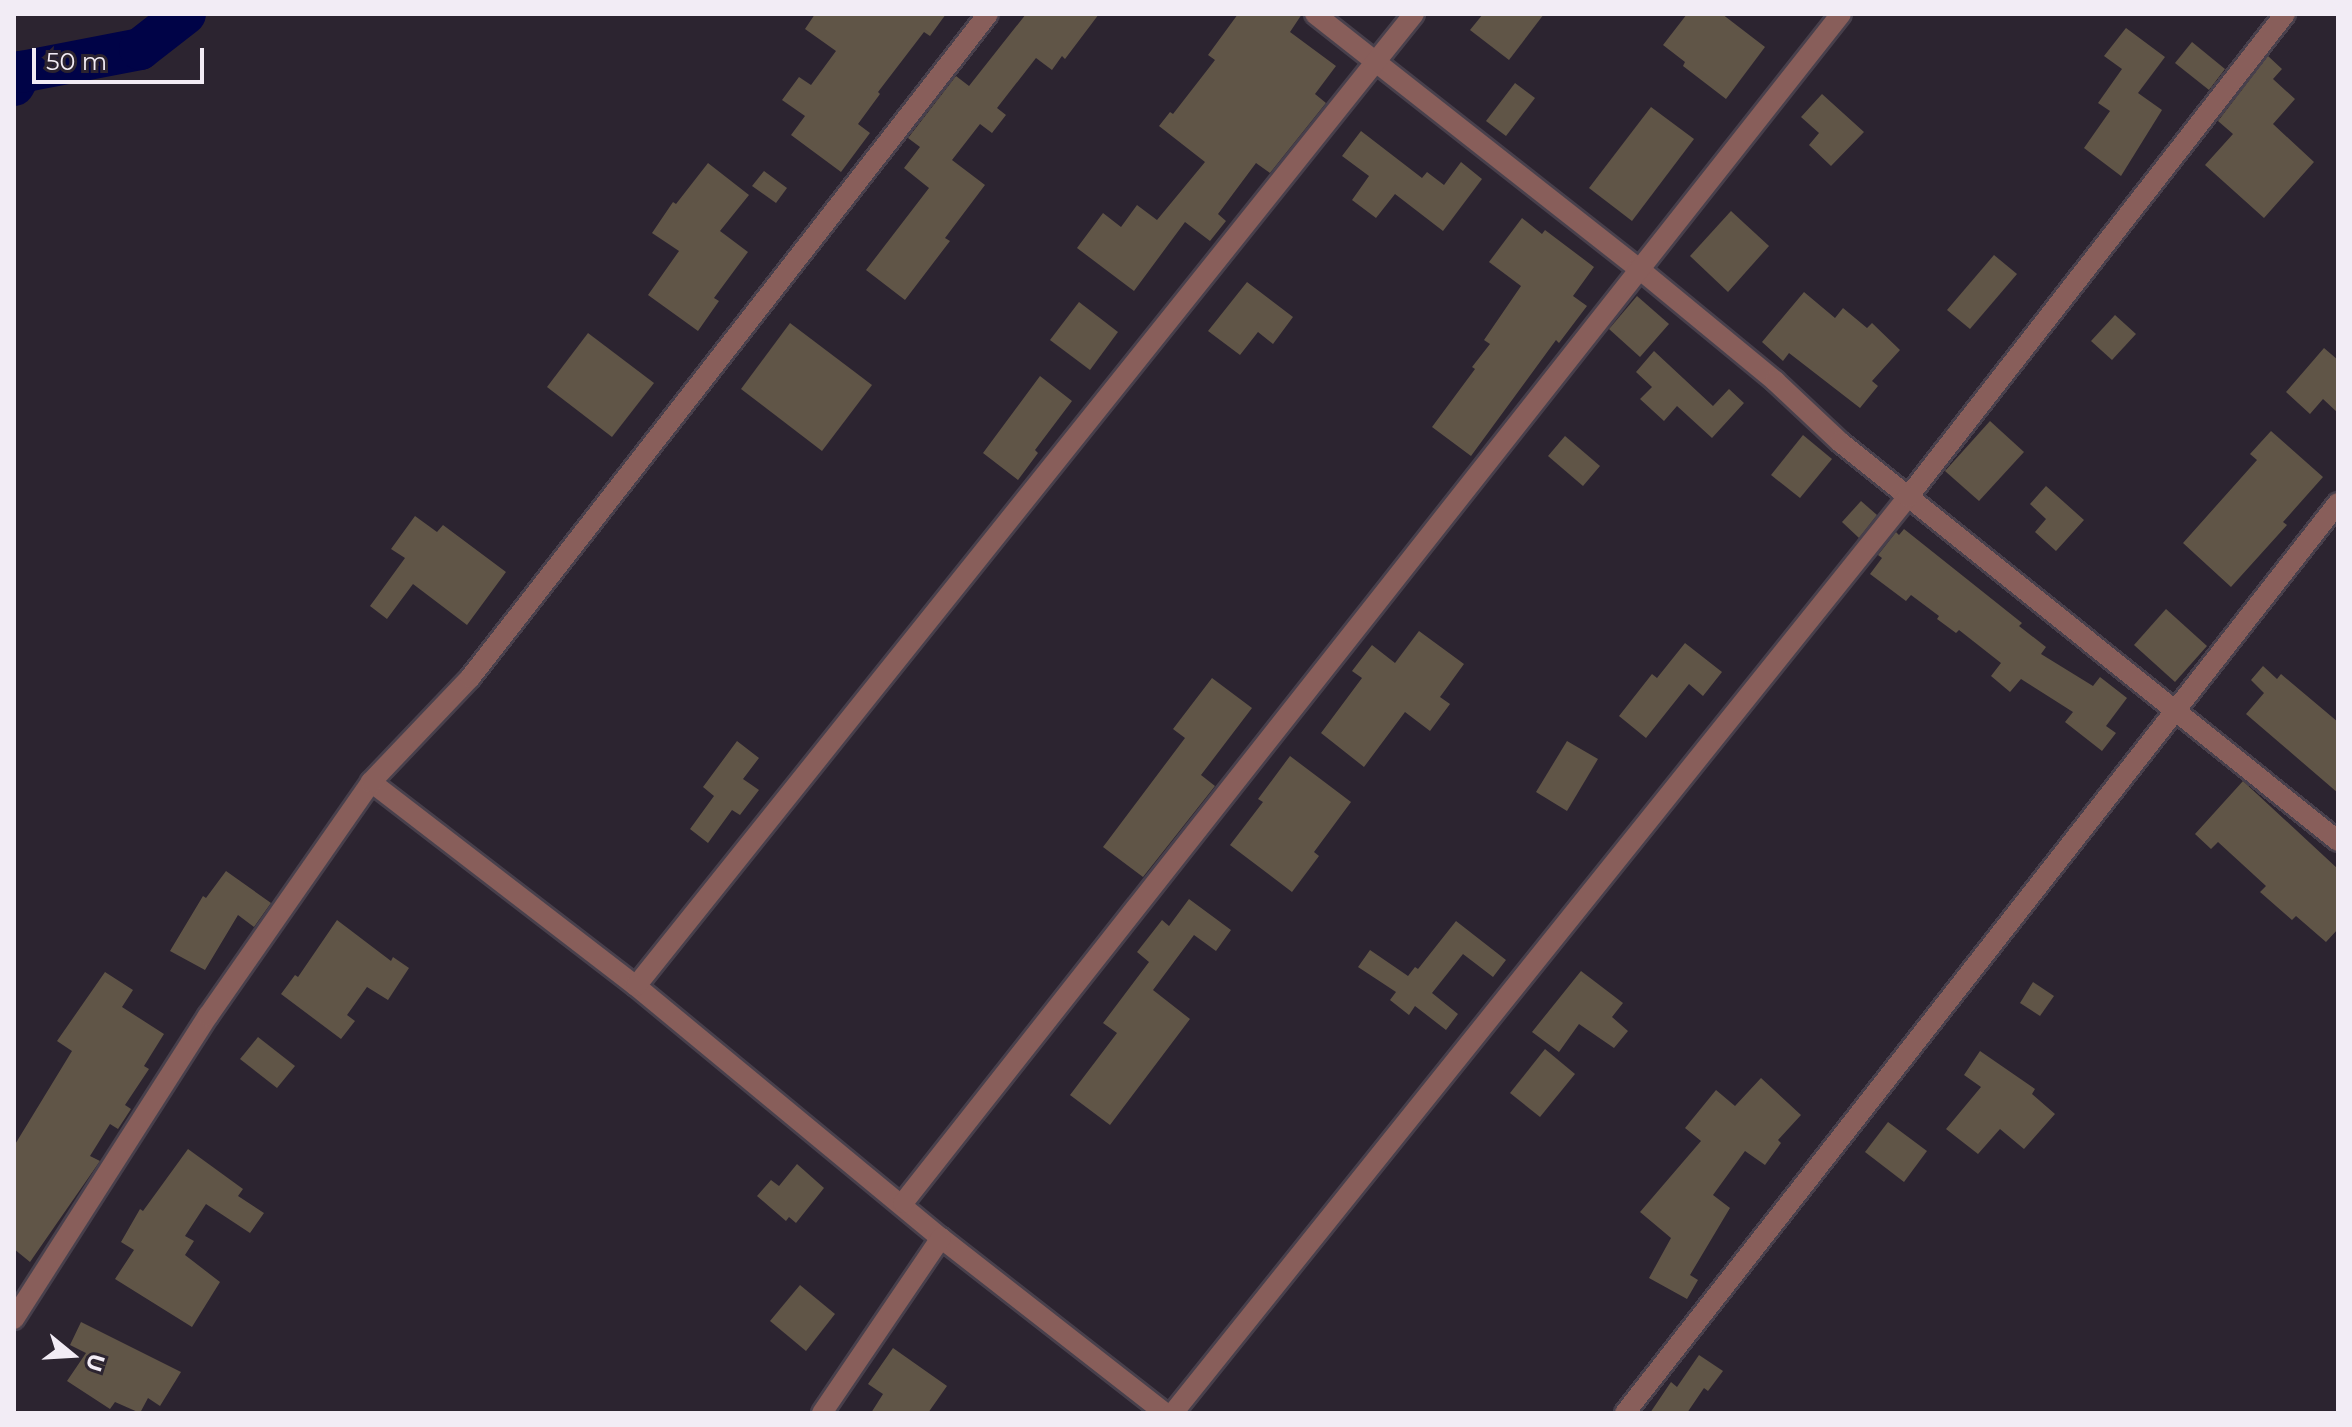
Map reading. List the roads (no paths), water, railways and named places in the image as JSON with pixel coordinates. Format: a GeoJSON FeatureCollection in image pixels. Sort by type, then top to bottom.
{"type":"FeatureCollection","features":[{"type":"Feature","properties":{"kind":"street"},"geometry":{"type":"LineString","coordinates":[[14,1319],[208,1016],[371,782],[470,678],[988,14]]}},
{"type":"Feature","properties":{"kind":"street"},"geometry":{"type":"LineString","coordinates":[[1315,14],[1504,166],[1638,268],[1908,497],[2338,841]]}},
{"type":"Feature","properties":{"kind":"street"},"geometry":{"type":"LineString","coordinates":[[636,986],[1414,14]]}},
{"type":"Feature","properties":{"kind":"street"},"geometry":{"type":"LineString","coordinates":[[903,1203],[1841,14]]}},
{"type":"Feature","properties":{"kind":"street"},"geometry":{"type":"LineString","coordinates":[[1173,1413],[1908,497],[2285,14]]}},
{"type":"Feature","properties":{"kind":"street"},"geometry":{"type":"LineString","coordinates":[[1625,1413],[2338,503]]}},
{"type":"Feature","properties":{"kind":"street"},"geometry":{"type":"LineString","coordinates":[[371,782],[636,986],[903,1203],[941,1238],[1165,1413]]}},
{"type":"Feature","properties":{"kind":"street"},"geometry":{"type":"LineString","coordinates":[[822,1413],[941,1238]]}},
{"type":"Feature","properties":{"kind":"waterway"},"geometry":{"type":"LineString","coordinates":[[14,85],[21,72],[140,49],[185,14]]}}]}
